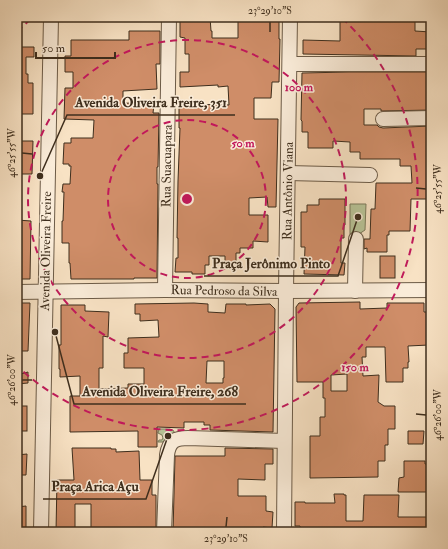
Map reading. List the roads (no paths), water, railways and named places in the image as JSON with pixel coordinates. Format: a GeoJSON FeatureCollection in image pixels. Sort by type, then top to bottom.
{"type":"FeatureCollection","features":[{"type":"Feature","properties":{"kind":"street","name":"Avenida Oliveira Freire"},"geometry":{"type":"LineString","coordinates":[[41,532],[51,17]]}},
{"type":"Feature","properties":{"kind":"street","name":"Rua Suacuapara"},"geometry":{"type":"LineString","coordinates":[[165,290],[168,17]]}},
{"type":"Feature","properties":{"kind":"street","name":"Rua Antônio Viana"},"geometry":{"type":"LineString","coordinates":[[284,532],[290,17]]}},
{"type":"Feature","properties":{"kind":"street"},"geometry":{"type":"LineString","coordinates":[[290,64],[431,64]]}},
{"type":"Feature","properties":{"kind":"street"},"geometry":{"type":"LineString","coordinates":[[383,119],[431,118]]}},
{"type":"Feature","properties":{"kind":"street"},"geometry":{"type":"LineString","coordinates":[[288,173],[370,175]]}},
{"type":"Feature","properties":{"kind":"street"},"geometry":{"type":"LineString","coordinates":[[355,291],[356,239]]}},
{"type":"Feature","properties":{"kind":"street","name":"Rua Pedroso da Silva"},"geometry":{"type":"LineString","coordinates":[[17,292],[165,290],[431,290]]}},
{"type":"Feature","properties":{"kind":"street"},"geometry":{"type":"LineString","coordinates":[[164,532],[168,455],[170,445],[174,441],[188,438],[284,441]]}},
{"type":"Feature","properties":{"kind":"place","name":"Avenida Oliveira Freire, 351"},"geometry":{"type":"Point","coordinates":[40,176]}},
{"type":"Feature","properties":{"kind":"place","name":"Praça Jerônimo Pinto"},"geometry":{"type":"Point","coordinates":[358,217]}},
{"type":"Feature","properties":{"kind":"place","name":"Avenida Oliveira Freire, 268"},"geometry":{"type":"Point","coordinates":[55,332]}},
{"type":"Feature","properties":{"kind":"place","name":"Praça Arica Açu"},"geometry":{"type":"Point","coordinates":[168,436]}}]}
